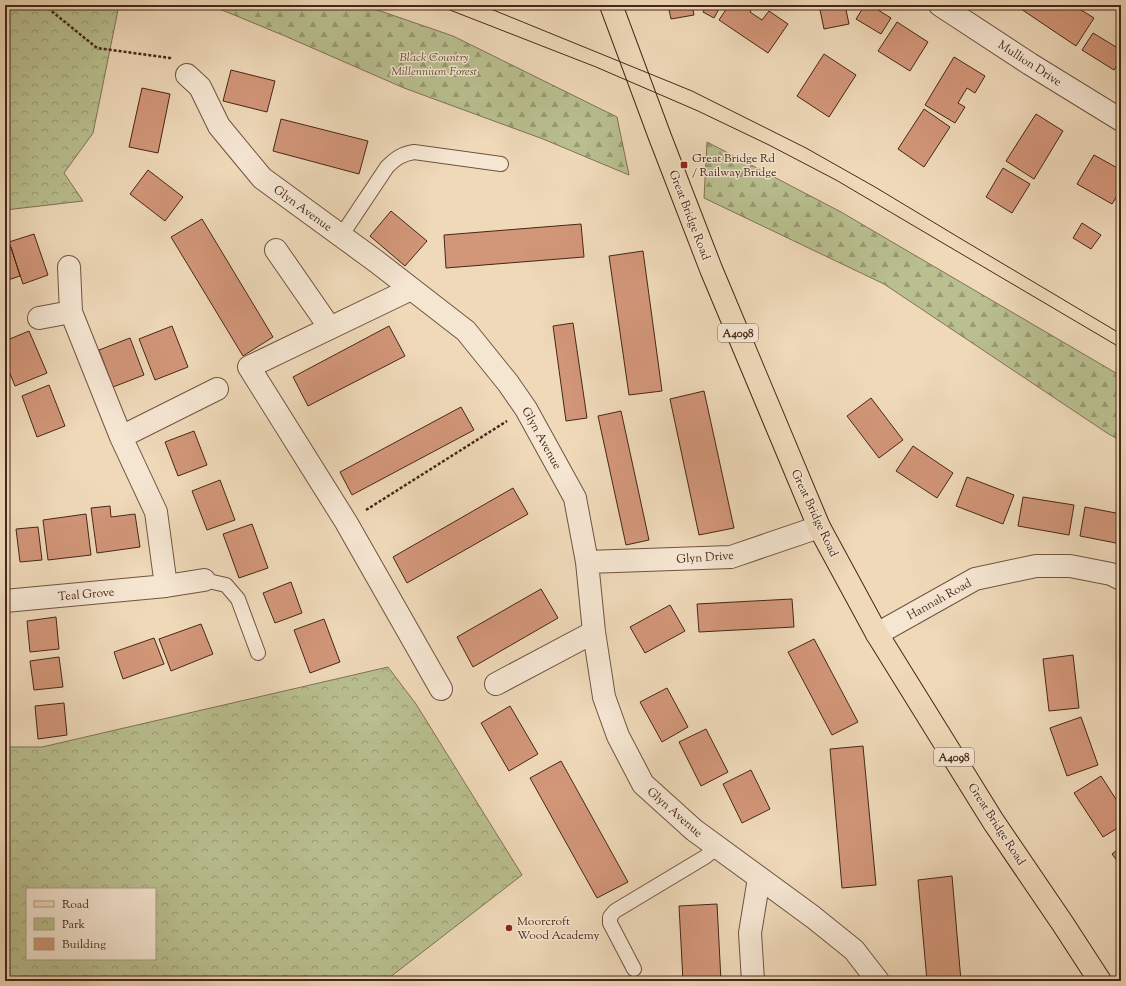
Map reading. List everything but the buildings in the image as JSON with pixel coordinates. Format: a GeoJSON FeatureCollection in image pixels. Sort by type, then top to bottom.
{"type":"FeatureCollection","features":[{"type":"Feature","properties":{"kind":"main road","name":"Great Bridge Road"},"geometry":{"type":"LineString","coordinates":[[611,5],[711,269],[819,527],[877,634],[993,821],[1100,981]]}},
{"type":"Feature","properties":{"kind":"street","name":"Mullion Drive"},"geometry":{"type":"LineString","coordinates":[[940,5],[1030,64],[1121,120]]}},
{"type":"Feature","properties":{"kind":"street","name":"Glyn Avenue"},"geometry":{"type":"LineString","coordinates":[[187,75],[200,87],[219,126],[262,178],[377,262],[466,331],[508,383],[526,409],[575,498],[587,562],[594,632],[604,697],[618,736],[643,784],[694,830],[813,917],[854,950],[878,981]]}},
{"type":"Feature","properties":{"kind":"street"},"geometry":{"type":"LineString","coordinates":[[276,250],[330,328]]}},
{"type":"Feature","properties":{"kind":"street"},"geometry":{"type":"LineString","coordinates":[[69,266],[71,312],[121,437],[156,512],[166,586]]}},
{"type":"Feature","properties":{"kind":"street"},"geometry":{"type":"LineString","coordinates":[[411,289],[250,367],[346,522],[441,689]]}},
{"type":"Feature","properties":{"kind":"street"},"geometry":{"type":"LineString","coordinates":[[38,318],[71,312]]}},
{"type":"Feature","properties":{"kind":"street"},"geometry":{"type":"LineString","coordinates":[[121,437],[216,389]]}},
{"type":"Feature","properties":{"kind":"street","name":"Glyn Drive"},"geometry":{"type":"LineString","coordinates":[[587,562],[731,557],[819,527]]}},
{"type":"Feature","properties":{"kind":"street","name":"Hannah Road"},"geometry":{"type":"LineString","coordinates":[[877,634],[975,579],[1036,566],[1070,566],[1111,574],[1121,579]]}},
{"type":"Feature","properties":{"kind":"street","name":"Teal Grove"},"geometry":{"type":"LineString","coordinates":[[5,601],[166,586],[204,580]]}},
{"type":"Feature","properties":{"kind":"street"},"geometry":{"type":"LineString","coordinates":[[496,684],[594,632]]}},
{"type":"Feature","properties":{"kind":"street"},"geometry":{"type":"LineString","coordinates":[[753,981],[750,933],[759,878]]}},
{"type":"Feature","properties":{"kind":"lane"},"geometry":{"type":"LineString","coordinates":[[341,236],[387,167],[394,159],[405,154],[414,152],[501,164]]}},
{"type":"Feature","properties":{"kind":"lane"},"geometry":{"type":"LineString","coordinates":[[204,580],[226,586],[238,599],[258,652]]}},
{"type":"Feature","properties":{"kind":"lane"},"geometry":{"type":"LineString","coordinates":[[634,969],[610,923],[610,917],[615,911],[718,847]]}},
{"type":"Feature","properties":{"kind":"path"},"geometry":{"type":"LineString","coordinates":[[44,5],[97,48],[170,58],[187,75]]}},
{"type":"Feature","properties":{"kind":"path"},"geometry":{"type":"LineString","coordinates":[[346,522],[526,409]]}},
{"type":"Feature","properties":{"kind":"green space"},"geometry":{"type":"Polygon","coordinates":[[[5,5],[119,5],[93,133],[64,173],[83,201],[5,210],[5,5]]]}},
{"type":"Feature","properties":{"kind":"green space","name":"Black Country Millennium Forest"},"geometry":{"type":"Polygon","coordinates":[[[210,5],[363,5],[453,36],[617,117],[629,175],[543,139],[404,88],[210,5]]]}},
{"type":"Feature","properties":{"kind":"green space"},"geometry":{"type":"Polygon","coordinates":[[[707,142],[841,212],[1121,376],[1121,441],[884,284],[704,198],[707,142]]]}},
{"type":"Feature","properties":{"kind":"green space"},"geometry":{"type":"Polygon","coordinates":[[[388,667],[416,704],[522,875],[385,981],[11,981],[5,967],[5,747],[42,747],[388,667]]]}},
{"type":"Feature","properties":{"kind":"tram line"},"geometry":{"type":"LineString","coordinates":[[437,5],[596,67],[698,111],[769,145],[836,180],[1121,348]]}},
{"type":"Feature","properties":{"kind":"tram line"},"geometry":{"type":"LineString","coordinates":[[481,5],[692,91],[806,148],[875,187],[1121,334]]}},
{"type":"Feature","properties":{"kind":"place","name":"Great Bridge Rd / Railway Bridge"},"geometry":{"type":"Point","coordinates":[684,165]}},
{"type":"Feature","properties":{"kind":"place","name":"Moorcroft Wood Academy"},"geometry":{"type":"Point","coordinates":[509,928]}}]}
